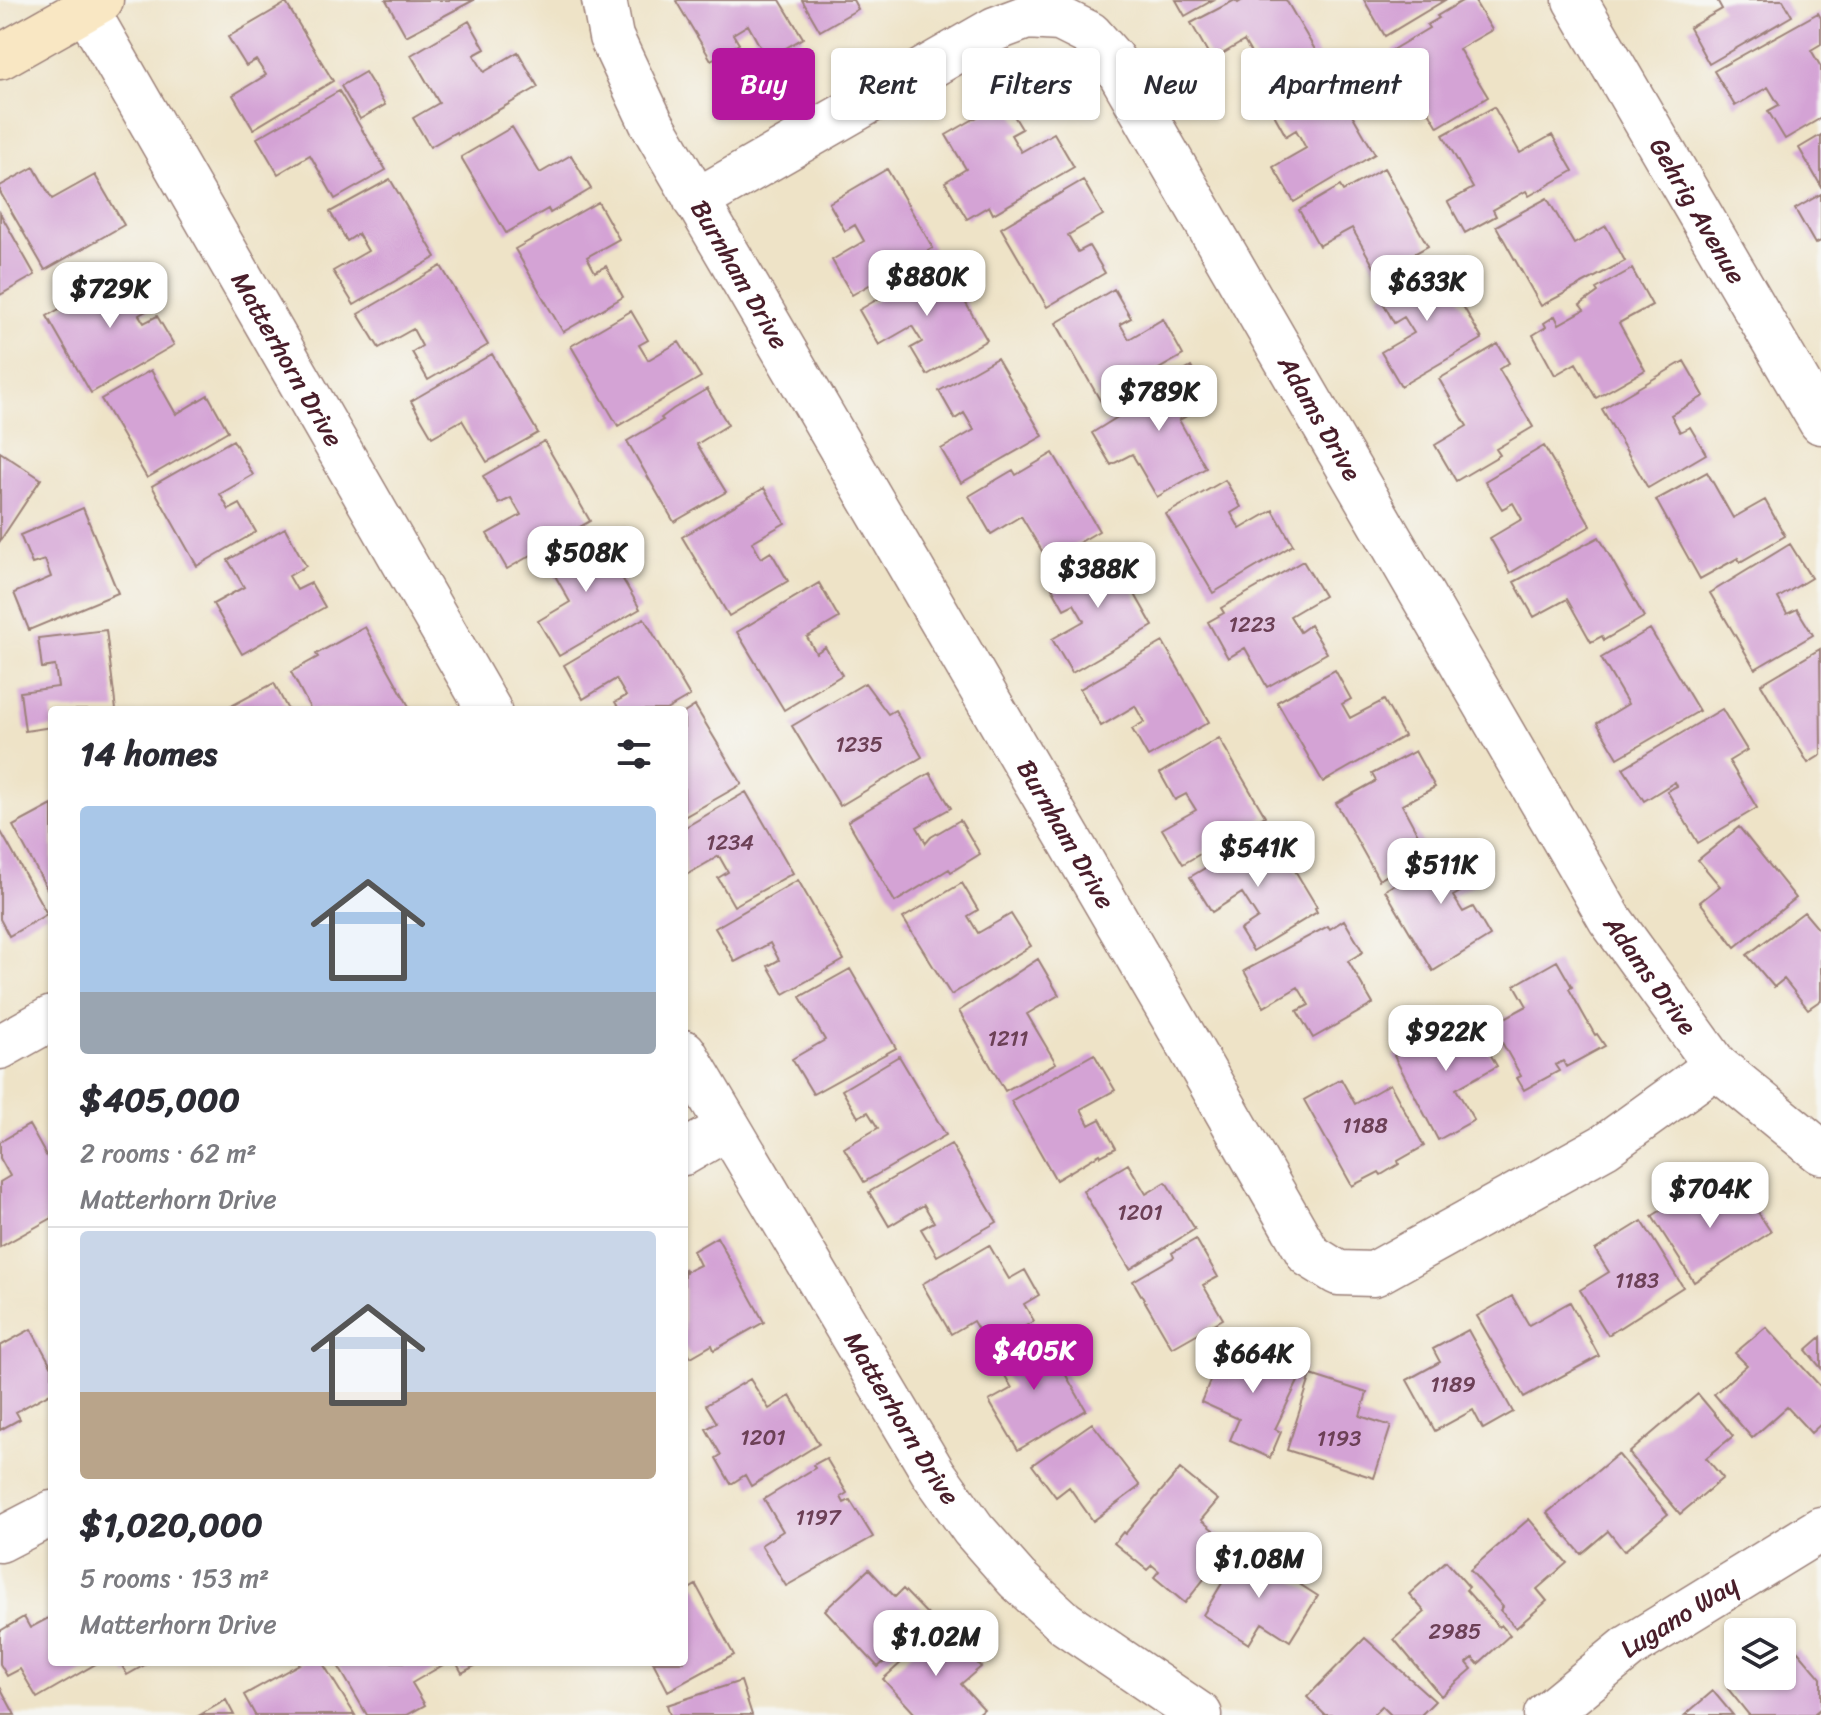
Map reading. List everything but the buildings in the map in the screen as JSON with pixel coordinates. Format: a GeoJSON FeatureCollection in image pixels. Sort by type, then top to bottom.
{"type":"FeatureCollection","features":[{"type":"Feature","properties":{"kind":"street","name":"Burnham Drive"},"geometry":{"type":"LineString","coordinates":[[604,0],[611,37],[651,122],[1309,1255],[1338,1273],[1374,1274],[1605,1146],[1716,1066]]}},
{"type":"Feature","properties":{"kind":"street","name":"Gehrig Avenue"},"geometry":{"type":"LineString","coordinates":[[1575,0],[1821,422]]}},
{"type":"Feature","properties":{"kind":"street"},"geometry":{"type":"LineString","coordinates":[[0,57],[94,4]]}},
{"type":"Feature","properties":{"kind":"street","name":"Matterhorn Drive"},"geometry":{"type":"LineString","coordinates":[[94,4],[487,706]]}},
{"type":"Feature","properties":{"kind":"street","name":"Adams Drive"},"geometry":{"type":"LineString","coordinates":[[696,201],[995,29],[1027,17],[1060,19],[1090,34],[1112,59],[1610,919],[1716,1066],[1821,1152]]}},
{"type":"Feature","properties":{"kind":"street"},"geometry":{"type":"LineString","coordinates":[[0,1047],[48,1020]]}},
{"type":"Feature","properties":{"kind":"street","name":"Matterhorn Drive"},"geometry":{"type":"LineString","coordinates":[[688,1059],[934,1474],[973,1529],[1017,1579],[1065,1623],[1200,1715]]}},
{"type":"Feature","properties":{"kind":"street"},"geometry":{"type":"LineString","coordinates":[[688,1151],[727,1128]]}},
{"type":"Feature","properties":{"kind":"street"},"geometry":{"type":"LineString","coordinates":[[0,1540],[48,1515]]}},
{"type":"Feature","properties":{"kind":"street","name":"Lugano Way"},"geometry":{"type":"LineString","coordinates":[[1546,1715],[1629,1647],[1821,1529]]}}]}
